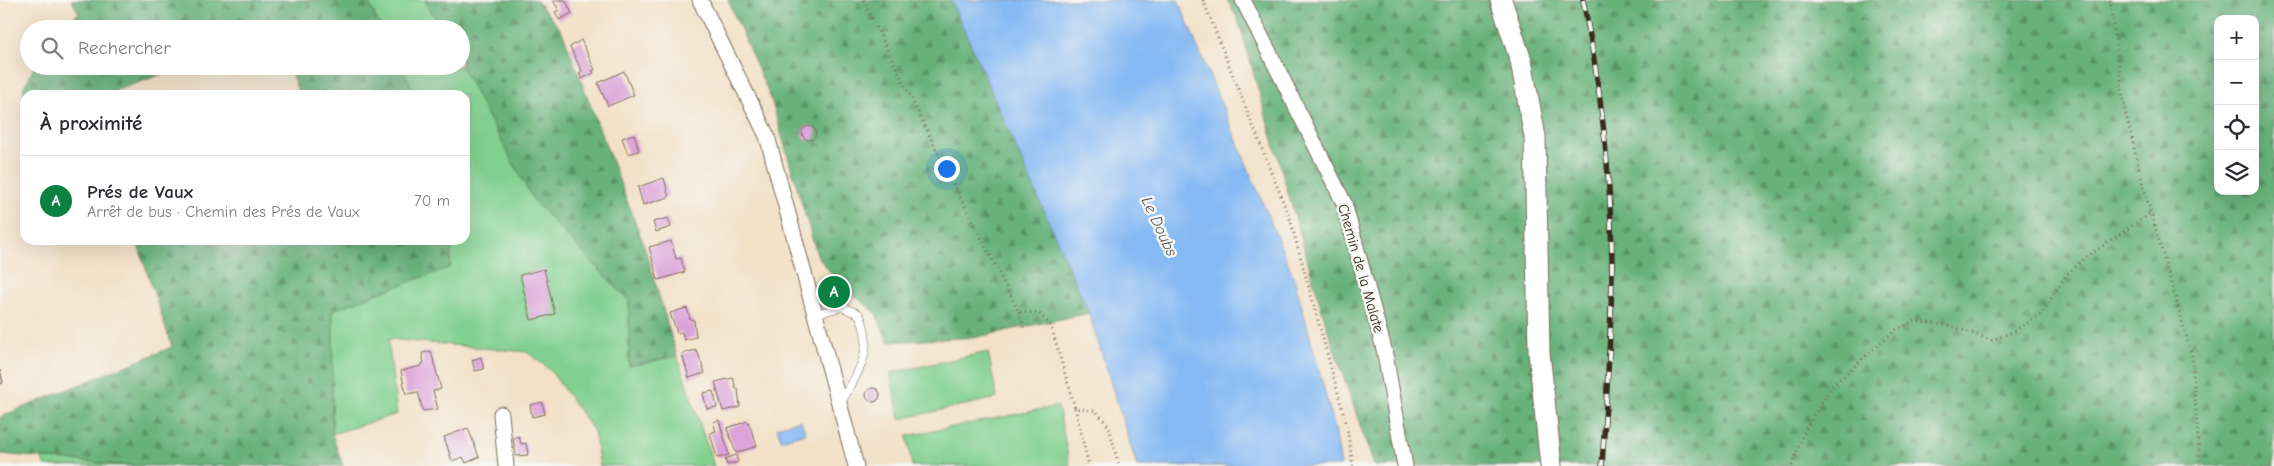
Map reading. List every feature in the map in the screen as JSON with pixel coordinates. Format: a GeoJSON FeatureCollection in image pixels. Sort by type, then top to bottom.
{"type":"FeatureCollection","features":[{"type":"Feature","properties":{"kind":"main road"},"geometry":{"type":"LineString","coordinates":[[1501,0],[1521,61],[1535,138],[1539,352],[1551,466]]}},
{"type":"Feature","properties":{"kind":"street"},"geometry":{"type":"LineString","coordinates":[[700,0],[767,136],[856,466]]}},
{"type":"Feature","properties":{"kind":"street","name":"Chemin de la Malate"},"geometry":{"type":"LineString","coordinates":[[1243,0],[1344,203],[1384,348],[1405,466]]}},
{"type":"Feature","properties":{"kind":"street"},"geometry":{"type":"LineString","coordinates":[[501,414],[506,466]]}},
{"type":"Feature","properties":{"kind":"lane"},"geometry":{"type":"LineString","coordinates":[[815,314],[842,307],[859,314],[866,329],[867,348],[858,374],[839,406]]}},
{"type":"Feature","properties":{"kind":"path"},"geometry":{"type":"LineString","coordinates":[[863,0],[942,163],[1019,312],[1025,331]]}},
{"type":"Feature","properties":{"kind":"path"},"geometry":{"type":"LineString","coordinates":[[1203,0],[1290,219],[1346,422],[1353,466]]}},
{"type":"Feature","properties":{"kind":"path"},"geometry":{"type":"LineString","coordinates":[[2110,0],[2124,106],[2151,213],[2192,356],[2200,466]]}},
{"type":"Feature","properties":{"kind":"path"},"geometry":{"type":"LineString","coordinates":[[1792,466],[1803,434],[1831,387],[1895,330],[1915,321],[1950,326],[1992,340],[2015,331],[2042,313],[2068,274],[2086,257],[2151,213]]}},
{"type":"Feature","properties":{"kind":"path"},"geometry":{"type":"LineString","coordinates":[[1019,312],[1039,313],[1051,326],[1075,408],[1089,466]]}},
{"type":"Feature","properties":{"kind":"path"},"geometry":{"type":"LineString","coordinates":[[1075,408],[1096,410],[1109,427],[1119,466]]}},
{"type":"Feature","properties":{"kind":"green space"},"geometry":{"type":"Polygon","coordinates":[[[71,0],[367,0],[377,20],[71,20],[79,13],[71,0]]]}},
{"type":"Feature","properties":{"kind":"green space"},"geometry":{"type":"Polygon","coordinates":[[[367,0],[425,0],[436,20],[377,20],[367,0]]]}},
{"type":"Feature","properties":{"kind":"green space"},"geometry":{"type":"Polygon","coordinates":[[[425,0],[536,0],[562,31],[644,245],[677,356],[629,366],[629,301],[534,201],[466,75],[470,75],[470,20],[436,20],[425,0]]]}},
{"type":"Feature","properties":{"kind":"green space"},"geometry":{"type":"Polygon","coordinates":[[[728,0],[951,0],[1089,313],[977,337],[888,342],[876,313],[838,282],[817,255],[771,99],[728,0]]]}},
{"type":"Feature","properties":{"kind":"green space"},"geometry":{"type":"Polygon","coordinates":[[[1227,0],[2274,0],[2274,466],[1374,466],[1327,328],[1238,19],[1227,0]]]}},
{"type":"Feature","properties":{"kind":"green space"},"geometry":{"type":"Polygon","coordinates":[[[30,75],[159,75],[118,90],[24,90],[30,75]]]}},
{"type":"Feature","properties":{"kind":"green space"},"geometry":{"type":"Polygon","coordinates":[[[292,75],[406,75],[413,90],[298,90],[292,75]]]}},
{"type":"Feature","properties":{"kind":"green space"},"geometry":{"type":"Polygon","coordinates":[[[406,75],[466,75],[534,201],[629,301],[629,366],[677,356],[714,466],[600,466],[594,431],[550,370],[527,352],[388,339],[397,414],[332,434],[333,309],[450,267],[452,245],[470,245],[470,90],[413,90],[406,75]]]}},
{"type":"Feature","properties":{"kind":"green space"},"geometry":{"type":"Polygon","coordinates":[[[138,245],[452,245],[450,267],[333,310],[332,434],[343,466],[134,466],[0,454],[0,417],[172,347],[138,245]]]}},
{"type":"Feature","properties":{"kind":"green space"},"geometry":{"type":"Polygon","coordinates":[[[988,352],[997,398],[900,419],[890,373],[988,352]]]}},
{"type":"Feature","properties":{"kind":"green space"},"geometry":{"type":"Polygon","coordinates":[[[1058,406],[1070,466],[912,466],[907,436],[1058,406]]]}},
{"type":"Feature","properties":{"kind":"green space"},"geometry":{"type":"Polygon","coordinates":[[[41,458],[134,466],[45,466],[41,458]]]}},
{"type":"Feature","properties":{"kind":"water","name":"Le Doubs"},"geometry":{"type":"Polygon","coordinates":[[[951,0],[1178,0],[1294,278],[1335,429],[1341,466],[1137,466],[1089,313],[951,0]]]}},
{"type":"Feature","properties":{"kind":"water"},"geometry":{"type":"Polygon","coordinates":[[[801,420],[805,433],[781,440],[777,427],[801,420]]]}},
{"type":"Feature","properties":{"kind":"building"},"geometry":{"type":"Polygon","coordinates":[[[553,0],[565,0],[572,13],[559,20],[555,12],[559,10],[553,0]]]}},
{"type":"Feature","properties":{"kind":"building"},"geometry":{"type":"Polygon","coordinates":[[[581,40],[595,70],[592,71],[594,73],[582,79],[579,73],[582,71],[570,47],[581,40]]]}},
{"type":"Feature","properties":{"kind":"building"},"geometry":{"type":"Polygon","coordinates":[[[624,71],[634,95],[608,106],[598,83],[624,71]]]}},
{"type":"Feature","properties":{"kind":"building"},"geometry":{"type":"Polygon","coordinates":[[[809,126],[814,128],[816,133],[814,138],[809,140],[804,138],[802,133],[804,128],[809,126]]]}},
{"type":"Feature","properties":{"kind":"building"},"geometry":{"type":"Polygon","coordinates":[[[634,134],[639,151],[628,154],[622,138],[634,134]]]}},
{"type":"Feature","properties":{"kind":"building"},"geometry":{"type":"Polygon","coordinates":[[[664,178],[669,197],[643,205],[638,187],[664,178]]]}},
{"type":"Feature","properties":{"kind":"building"},"geometry":{"type":"Polygon","coordinates":[[[668,218],[671,227],[656,232],[653,222],[668,218]]]}},
{"type":"Feature","properties":{"kind":"building"},"geometry":{"type":"Polygon","coordinates":[[[671,241],[676,259],[681,258],[685,272],[658,280],[649,247],[671,241]]]}},
{"type":"Feature","properties":{"kind":"building"},"geometry":{"type":"Polygon","coordinates":[[[544,269],[555,314],[531,320],[520,275],[544,269]]]}},
{"type":"Feature","properties":{"kind":"building"},"geometry":{"type":"Polygon","coordinates":[[[687,308],[690,319],[694,320],[696,337],[684,340],[682,332],[677,333],[670,313],[687,308]]]}},
{"type":"Feature","properties":{"kind":"building"},"geometry":{"type":"Polygon","coordinates":[[[695,350],[698,353],[705,373],[689,378],[682,354],[695,350]]]}},
{"type":"Feature","properties":{"kind":"building"},"geometry":{"type":"Polygon","coordinates":[[[431,351],[441,389],[433,391],[438,409],[423,411],[418,392],[406,394],[401,371],[421,366],[424,363],[422,353],[431,351]]]}},
{"type":"Feature","properties":{"kind":"building"},"geometry":{"type":"Polygon","coordinates":[[[481,357],[484,369],[475,371],[472,360],[481,357]]]}},
{"type":"Feature","properties":{"kind":"building"},"geometry":{"type":"Polygon","coordinates":[[[0,370],[3,383],[0,384],[0,370]]]}},
{"type":"Feature","properties":{"kind":"building"},"geometry":{"type":"Polygon","coordinates":[[[733,378],[736,389],[738,389],[740,407],[723,411],[715,382],[733,378]]]}},
{"type":"Feature","properties":{"kind":"building"},"geometry":{"type":"Polygon","coordinates":[[[873,388],[878,390],[880,395],[878,400],[873,402],[868,400],[866,395],[868,390],[873,388]]]}},
{"type":"Feature","properties":{"kind":"building"},"geometry":{"type":"Polygon","coordinates":[[[713,391],[717,407],[707,409],[703,393],[713,391]]]}},
{"type":"Feature","properties":{"kind":"building"},"geometry":{"type":"Polygon","coordinates":[[[542,402],[545,414],[532,417],[530,405],[542,402]]]}},
{"type":"Feature","properties":{"kind":"building"},"geometry":{"type":"Polygon","coordinates":[[[719,420],[729,455],[717,458],[710,433],[716,431],[713,422],[719,420]]]}},
{"type":"Feature","properties":{"kind":"building"},"geometry":{"type":"Polygon","coordinates":[[[748,421],[757,446],[736,453],[727,428],[748,421]]]}},
{"type":"Feature","properties":{"kind":"building"},"geometry":{"type":"Polygon","coordinates":[[[468,428],[479,457],[466,463],[463,457],[452,461],[444,437],[468,428]]]}},
{"type":"Feature","properties":{"kind":"building"},"geometry":{"type":"Polygon","coordinates":[[[519,436],[521,444],[526,443],[528,455],[516,456],[513,438],[519,436]]]}},
{"type":"Feature","properties":{"kind":"building"},"geometry":{"type":"Polygon","coordinates":[[[736,455],[738,462],[727,465],[725,459],[736,455]]]}},
{"type":"Feature","properties":{"kind":"railway"},"geometry":{"type":"LineString","coordinates":[[1583,0],[1600,99],[1610,198],[1611,315],[1602,466]]}},
{"type":"Feature","properties":{"kind":"place","name":"Prés de Vaux"},"geometry":{"type":"Point","coordinates":[834,292]}}]}
